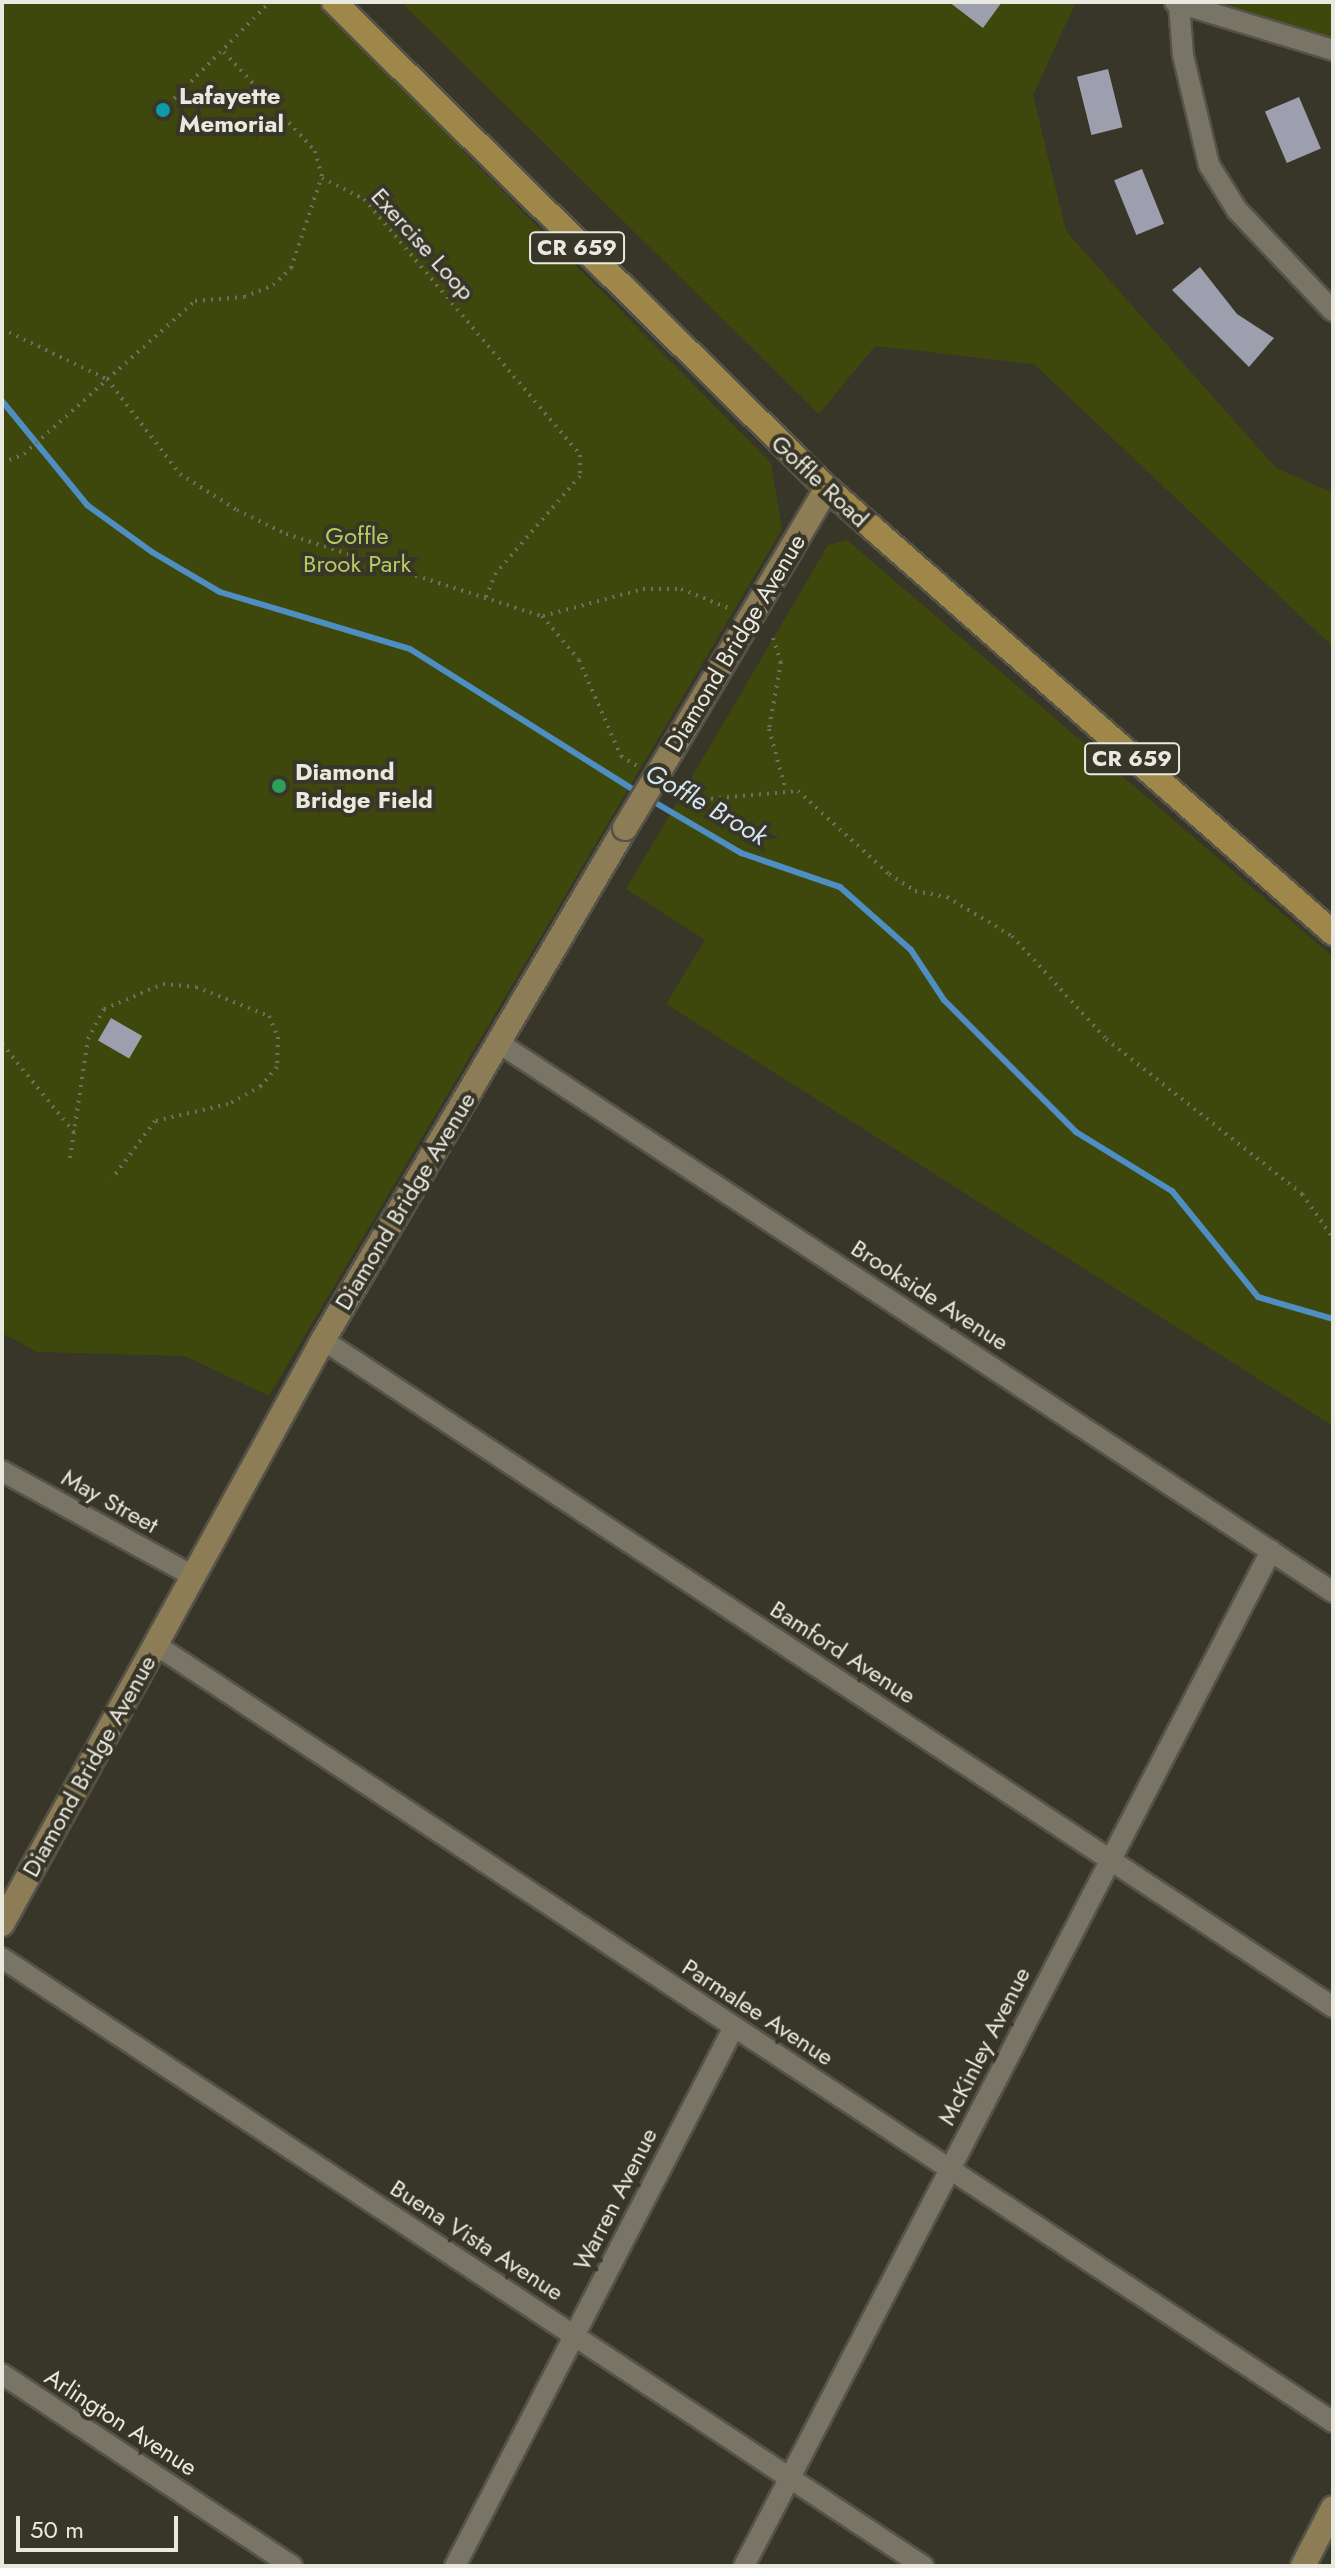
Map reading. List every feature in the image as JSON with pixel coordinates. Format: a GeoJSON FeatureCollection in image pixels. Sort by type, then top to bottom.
{"type":"FeatureCollection","features":[{"type":"Feature","properties":{"kind":"main road","name":"Goffle Road"},"geometry":{"type":"LineString","coordinates":[[334,2],[827,488],[1333,933]]}},
{"type":"Feature","properties":{"kind":"street"},"geometry":{"type":"LineString","coordinates":[[1333,50],[1177,3],[1193,113],[1209,165],[1258,234],[1333,311]]}},
{"type":"Feature","properties":{"kind":"street","name":"Diamond Bridge Avenue"},"geometry":{"type":"LineString","coordinates":[[2,1924],[323,1340],[827,488]]}},
{"type":"Feature","properties":{"kind":"street","name":"Brookside Avenue"},"geometry":{"type":"LineString","coordinates":[[499,1043],[1333,1592]]}},
{"type":"Feature","properties":{"kind":"street","name":"Bamford Avenue"},"geometry":{"type":"LineString","coordinates":[[323,1340],[1333,2007]]}},
{"type":"Feature","properties":{"kind":"street","name":"May Street"},"geometry":{"type":"LineString","coordinates":[[2,1471],[193,1576]]}},
{"type":"Feature","properties":{"kind":"street","name":"McKinley Avenue"},"geometry":{"type":"LineString","coordinates":[[744,2566],[1271,1551]]}},
{"type":"Feature","properties":{"kind":"street","name":"Parmalee Avenue"},"geometry":{"type":"LineString","coordinates":[[156,1645],[1333,2422]]}},
{"type":"Feature","properties":{"kind":"street","name":"Buena Vista Avenue"},"geometry":{"type":"LineString","coordinates":[[2,1958],[923,2566]]}},
{"type":"Feature","properties":{"kind":"street","name":"Warren Avenue"},"geometry":{"type":"LineString","coordinates":[[455,2566],[734,2027]]}},
{"type":"Feature","properties":{"kind":"street","name":"Arlington Avenue"},"geometry":{"type":"LineString","coordinates":[[2,2374],[292,2566]]}},
{"type":"Feature","properties":{"kind":"street"},"geometry":{"type":"LineString","coordinates":[[1303,2566],[1333,2508]]}},
{"type":"Feature","properties":{"kind":"path"},"geometry":{"type":"LineString","coordinates":[[163,110],[224,52],[270,2]]}},
{"type":"Feature","properties":{"kind":"path"},"geometry":{"type":"LineString","coordinates":[[2,463],[24,454],[59,417],[195,301],[244,297],[291,268],[322,178],[315,151],[224,52]]}},
{"type":"Feature","properties":{"kind":"path","name":"Exercise Loop"},"geometry":{"type":"LineString","coordinates":[[322,178],[364,199],[580,455],[580,476],[496,573],[486,598]]}},
{"type":"Feature","properties":{"kind":"path"},"geometry":{"type":"LineString","coordinates":[[542,616],[643,589],[681,589],[733,610]]}},
{"type":"Feature","properties":{"kind":"path"},"geometry":{"type":"LineString","coordinates":[[773,638],[781,662],[769,729],[786,791]]}},
{"type":"Feature","properties":{"kind":"path"},"geometry":{"type":"LineString","coordinates":[[70,1158],[78,1139],[88,1039],[104,1009],[163,984],[196,987],[269,1016],[278,1037],[277,1067],[261,1086],[228,1104],[155,1121],[112,1179]]}},
{"type":"Feature","properties":{"kind":"path"},"geometry":{"type":"LineString","coordinates":[[2,1044],[78,1139]]}},
{"type":"Feature","properties":{"kind":"green space","name":"Goffle Brook Park"},"geometry":{"type":"Polygon","coordinates":[[[2,2],[316,2],[771,463],[782,529],[269,1396],[185,1356],[37,1352],[2,1333],[2,2]]]}},
{"type":"Feature","properties":{"kind":"green space"},"geometry":{"type":"Polygon","coordinates":[[[401,2],[1076,2],[1033,95],[1066,231],[1276,468],[1333,493],[1333,647],[1034,364],[875,346],[819,414],[401,2]]]}},
{"type":"Feature","properties":{"kind":"green space"},"geometry":{"type":"Polygon","coordinates":[[[1186,2],[1333,2],[1333,48],[1186,2]]]}},
{"type":"Feature","properties":{"kind":"green space"},"geometry":{"type":"Polygon","coordinates":[[[847,540],[1333,957],[1333,1426],[666,1004],[705,940],[626,889],[828,545],[847,540]]]}},
{"type":"Feature","properties":{"kind":"building"},"geometry":{"type":"Polygon","coordinates":[[[949,2],[1002,2],[983,28],[949,2]]]}},
{"type":"Feature","properties":{"kind":"building"},"geometry":{"type":"Polygon","coordinates":[[[1108,69],[1123,127],[1091,135],[1077,77],[1108,69]]]}},
{"type":"Feature","properties":{"kind":"building"},"geometry":{"type":"Polygon","coordinates":[[[1299,97],[1321,149],[1287,163],[1265,111],[1299,97]]]}},
{"type":"Feature","properties":{"kind":"building"},"geometry":{"type":"Polygon","coordinates":[[[1142,169],[1164,224],[1136,235],[1114,180],[1142,169]]]}},
{"type":"Feature","properties":{"kind":"building"},"geometry":{"type":"Polygon","coordinates":[[[1200,267],[1237,314],[1274,338],[1249,367],[1172,290],[1200,267]]]}},
{"type":"Feature","properties":{"kind":"building"},"geometry":{"type":"Polygon","coordinates":[[[111,1018],[142,1036],[129,1059],[98,1041],[111,1018]]]}},
{"type":"Feature","properties":{"kind":"waterway","name":"Goffle Brook"},"geometry":{"type":"LineString","coordinates":[[2,401],[87,505],[152,552],[220,592],[410,649],[639,793]]}},
{"type":"Feature","properties":{"kind":"waterway","name":"Goffle Brook"},"geometry":{"type":"LineString","coordinates":[[649,799],[741,853],[840,887],[911,950],[944,1000],[1076,1132],[1172,1191],[1258,1297],[1333,1319]]}},
{"type":"Feature","properties":{"kind":"place","name":"Lafayette Memorial"},"geometry":{"type":"Point","coordinates":[163,110]}},
{"type":"Feature","properties":{"kind":"place","name":"Diamond Bridge Field"},"geometry":{"type":"Point","coordinates":[279,786]}}]}
